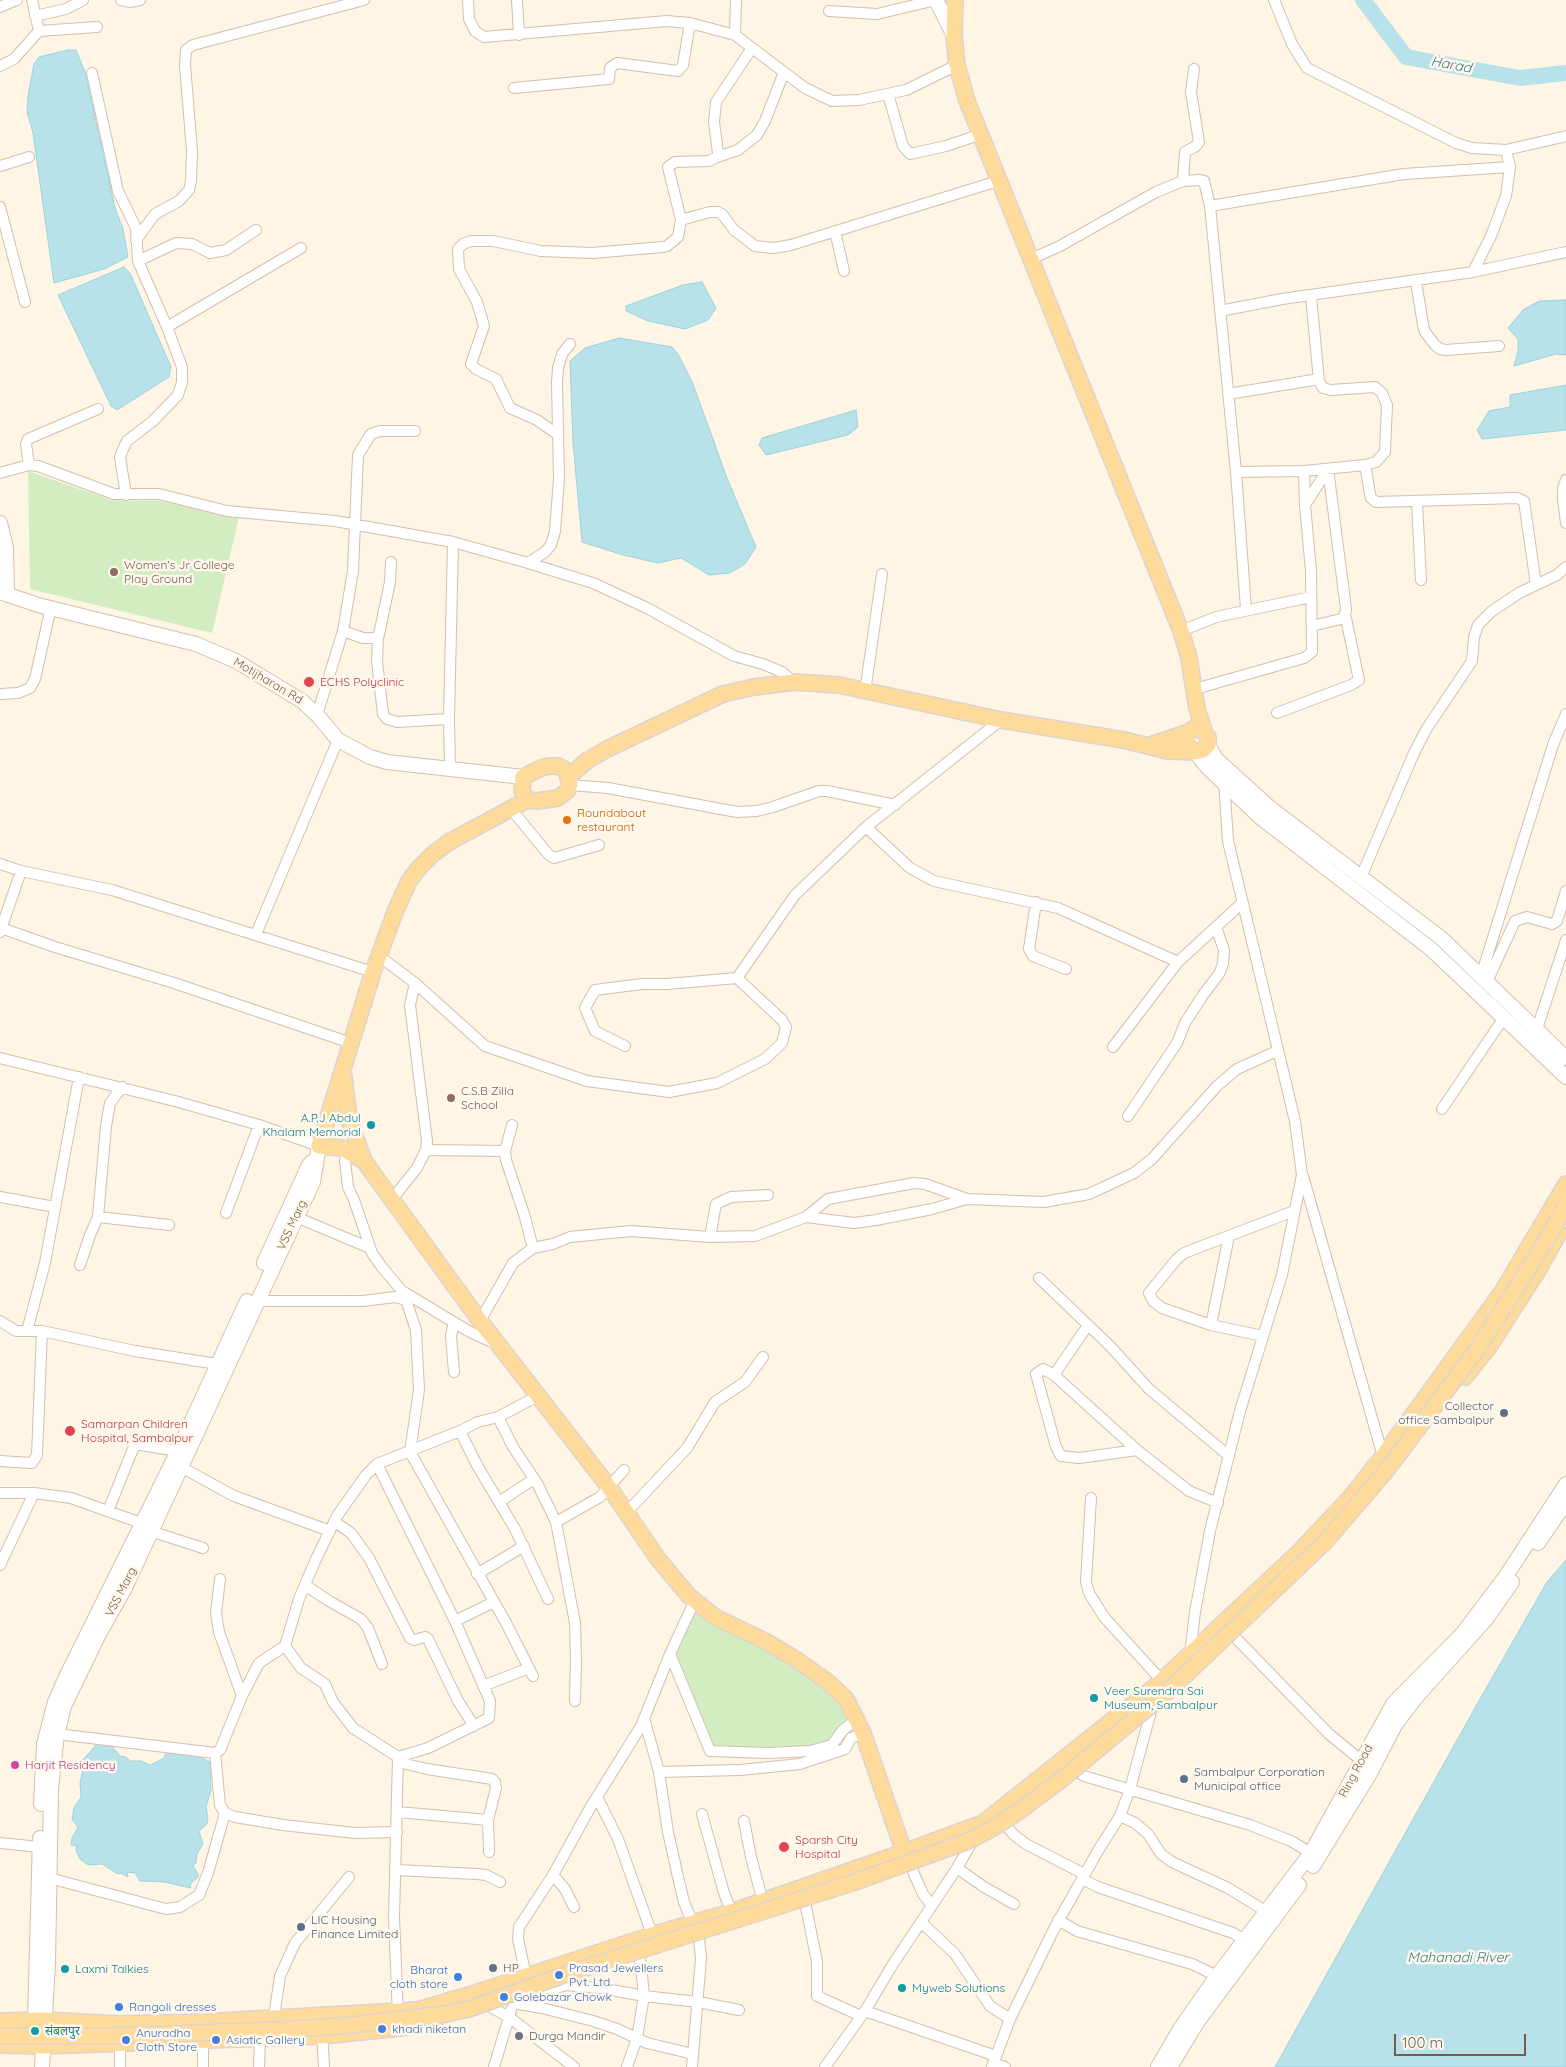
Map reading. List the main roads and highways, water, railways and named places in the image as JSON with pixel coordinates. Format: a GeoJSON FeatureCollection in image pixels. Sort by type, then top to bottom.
{"type":"FeatureCollection","features":[{"type":"Feature","properties":{"kind":"main road"},"geometry":{"type":"LineString","coordinates":[[936,0],[954,36]]}},
{"type":"Feature","properties":{"kind":"main road"},"geometry":{"type":"LineString","coordinates":[[955,0],[954,36],[957,65],[967,101],[1181,631],[1195,689],[1197,740],[1216,759],[1227,776],[1261,818],[1431,949],[1566,1077]]}},
{"type":"Feature","properties":{"kind":"main road"},"geometry":{"type":"LineString","coordinates":[[0,523],[6,548],[4,593]]}},
{"type":"Feature","properties":{"kind":"main road","name":"Motijharan Rd"},"geometry":{"type":"LineString","coordinates":[[4,593],[196,644],[236,661],[302,701],[317,715],[338,740],[370,757],[387,762],[523,777]]}},
{"type":"Feature","properties":{"kind":"main road"},"geometry":{"type":"LineString","coordinates":[[569,780],[588,760],[607,748],[723,694],[754,687],[794,682],[839,685],[1001,720],[1150,745],[1197,740]]}},
{"type":"Feature","properties":{"kind":"main road"},"geometry":{"type":"LineString","coordinates":[[34,2067],[38,2046],[39,2020],[40,1846],[44,1744],[59,1704],[95,1620],[148,1522],[217,1364],[309,1165],[318,1152],[373,972],[395,912],[410,881],[418,869],[433,854],[449,842],[527,800],[537,801],[558,798],[567,791],[569,780],[566,770],[558,766],[549,766],[523,777],[522,791],[527,800]]}},
{"type":"Feature","properties":{"kind":"main road"},"geometry":{"type":"LineString","coordinates":[[1227,776],[1441,938],[1566,1058]]}},
{"type":"Feature","properties":{"kind":"main road"},"geometry":{"type":"LineString","coordinates":[[344,1070],[349,1119],[364,1161],[393,1198],[500,1348],[609,1487],[675,1580],[692,1599],[715,1617],[778,1648],[828,1682],[846,1699],[860,1726],[904,1852]]}},
{"type":"Feature","properties":{"kind":"main road"},"geometry":{"type":"LineString","coordinates":[[318,1152],[342,1148],[364,1161]]}},
{"type":"Feature","properties":{"kind":"main road","name":"VSS Marg"},"geometry":{"type":"LineString","coordinates":[[148,1522],[181,1467],[313,1182],[318,1152]]}},
{"type":"Feature","properties":{"kind":"main road"},"geometry":{"type":"LineString","coordinates":[[0,2021],[39,2020],[119,2024],[202,2022],[398,2012],[430,2007],[635,1940],[731,1912],[983,1823],[1063,1761],[1190,1656],[1300,1551],[1349,1499],[1502,1292],[1566,1184]]}},
{"type":"Feature","properties":{"kind":"main road"},"geometry":{"type":"LineString","coordinates":[[0,2036],[115,2036],[280,2030],[362,2024],[446,2014],[469,2009],[575,1971],[855,1882],[925,1858],[982,1834],[1018,1812],[1141,1714],[1218,1646],[1326,1541],[1386,1471],[1467,1363],[1541,1249],[1566,1206]]}},
{"type":"Feature","properties":{"kind":"main road"},"geometry":{"type":"LineString","coordinates":[[0,2044],[38,2046],[322,2036],[398,2028],[451,2018],[513,2001],[544,1987],[806,1905],[968,1848],[1006,1826],[1079,1772],[1151,1712],[1314,1561],[1390,1474],[1489,1347],[1537,1272],[1566,1220]]}},
{"type":"Feature","properties":{"kind":"main road","name":"Ring Road"},"geometry":{"type":"LineString","coordinates":[[1158,2067],[1180,2029],[1217,1976],[1311,1852],[1392,1704],[1463,1633],[1506,1576],[1566,1484]]}},
{"type":"Feature","properties":{"kind":"main road","name":"Ring Road"},"geometry":{"type":"LineString","coordinates":[[1170,2067],[1198,2021],[1264,1935],[1326,1846],[1369,1774],[1395,1724],[1418,1695],[1487,1618],[1566,1502]]}},
{"type":"Feature","properties":{"kind":"main road"},"geometry":{"type":"LineString","coordinates":[[39,2020],[48,1963],[51,1789],[59,1704]]}},
{"type":"Feature","properties":{"kind":"main road"},"geometry":{"type":"LineString","coordinates":[[38,2046],[42,2067]]}},
{"type":"Feature","properties":{"kind":"water"},"geometry":{"type":"Polygon","coordinates":[[[76,50],[85,72],[115,208],[123,229],[128,257],[104,269],[54,283],[33,133],[27,112],[34,64],[39,57],[76,50]]]}},
{"type":"Feature","properties":{"kind":"water"},"geometry":{"type":"Polygon","coordinates":[[[124,267],[130,273],[171,367],[169,377],[117,410],[111,406],[58,295],[124,267]]]}},
{"type":"Feature","properties":{"kind":"water"},"geometry":{"type":"Polygon","coordinates":[[[702,282],[716,308],[708,320],[685,329],[648,321],[626,311],[626,306],[683,285],[702,282]]]}},
{"type":"Feature","properties":{"kind":"water"},"geometry":{"type":"Polygon","coordinates":[[[1566,300],[1566,355],[1556,354],[1514,366],[1518,351],[1518,339],[1508,328],[1523,310],[1539,301],[1566,300]]]}},
{"type":"Feature","properties":{"kind":"water"},"geometry":{"type":"Polygon","coordinates":[[[619,338],[672,347],[678,354],[693,384],[727,478],[756,547],[745,564],[730,573],[709,575],[681,558],[658,563],[623,555],[582,542],[573,442],[570,361],[585,348],[619,338]]]}},
{"type":"Feature","properties":{"kind":"water"},"geometry":{"type":"Polygon","coordinates":[[[1566,385],[1566,430],[1482,439],[1477,430],[1489,411],[1510,407],[1510,395],[1566,385]]]}},
{"type":"Feature","properties":{"kind":"water"},"geometry":{"type":"Polygon","coordinates":[[[856,410],[858,427],[848,435],[766,455],[759,445],[762,438],[856,410]]]}},
{"type":"Feature","properties":{"kind":"water","name":"Mahanadi River"},"geometry":{"type":"Polygon","coordinates":[[[1566,1560],[1566,2067],[1275,2067],[1547,1582],[1566,1560]]]}},
{"type":"Feature","properties":{"kind":"water"},"geometry":{"type":"Polygon","coordinates":[[[98,1743],[111,1745],[120,1756],[126,1757],[130,1761],[141,1761],[150,1765],[163,1759],[167,1752],[165,1746],[186,1750],[210,1762],[211,1791],[206,1807],[208,1819],[207,1824],[199,1831],[203,1844],[193,1866],[199,1876],[190,1884],[191,1888],[164,1882],[140,1881],[135,1873],[127,1872],[128,1877],[121,1873],[118,1874],[102,1864],[88,1865],[80,1859],[76,1850],[77,1846],[71,1845],[72,1838],[78,1827],[72,1820],[74,1808],[81,1797],[80,1783],[83,1769],[81,1762],[98,1743]]]}},
{"type":"Feature","properties":{"kind":"waterway","name":"Harad"},"geometry":{"type":"LineString","coordinates":[[1363,0],[1406,57],[1520,78],[1566,73]]}},
{"type":"Feature","properties":{"kind":"place","name":"Women's Jr College Play Ground"},"geometry":{"type":"Point","coordinates":[114,572]}},
{"type":"Feature","properties":{"kind":"place","name":"ECHS Polyclinic"},"geometry":{"type":"Point","coordinates":[309,682]}},
{"type":"Feature","properties":{"kind":"place","name":"Roundabout restaurant"},"geometry":{"type":"Point","coordinates":[567,820]}},
{"type":"Feature","properties":{"kind":"place","name":"C.S.B Zilla School"},"geometry":{"type":"Point","coordinates":[451,1098]}},
{"type":"Feature","properties":{"kind":"place","name":"A.P.J Abdul Khalam Memorial"},"geometry":{"type":"Point","coordinates":[371,1125]}},
{"type":"Feature","properties":{"kind":"place","name":"Collector office Sambalpur"},"geometry":{"type":"Point","coordinates":[1504,1413]}},
{"type":"Feature","properties":{"kind":"place","name":"Samarpan Children Hospital, Sambalpur"},"geometry":{"type":"Point","coordinates":[70,1431]}},
{"type":"Feature","properties":{"kind":"place","name":"Veer Surendra Sai Museum, Sambalpur"},"geometry":{"type":"Point","coordinates":[1094,1698]}},
{"type":"Feature","properties":{"kind":"place","name":"Harjit Residency"},"geometry":{"type":"Point","coordinates":[15,1765]}},
{"type":"Feature","properties":{"kind":"place","name":"Sambalpur Corporation Municipal office"},"geometry":{"type":"Point","coordinates":[1184,1779]}},
{"type":"Feature","properties":{"kind":"place","name":"Sparsh City Hospital"},"geometry":{"type":"Point","coordinates":[784,1847]}},
{"type":"Feature","properties":{"kind":"place","name":"LIC Housing Finance Limited"},"geometry":{"type":"Point","coordinates":[301,1927]}},
{"type":"Feature","properties":{"kind":"place","name":"HP"},"geometry":{"type":"Point","coordinates":[493,1968]}},
{"type":"Feature","properties":{"kind":"place","name":"Laxmi Talkies"},"geometry":{"type":"Point","coordinates":[65,1969]}},
{"type":"Feature","properties":{"kind":"place","name":"Prasad Jewellers Pvt. Ltd."},"geometry":{"type":"Point","coordinates":[559,1975]}},
{"type":"Feature","properties":{"kind":"place","name":"Bharat cloth store"},"geometry":{"type":"Point","coordinates":[458,1977]}},
{"type":"Feature","properties":{"kind":"place","name":"Myweb Solutions"},"geometry":{"type":"Point","coordinates":[902,1988]}},
{"type":"Feature","properties":{"kind":"place","name":"Golebazar Chowk"},"geometry":{"type":"Point","coordinates":[504,1997]}},
{"type":"Feature","properties":{"kind":"place","name":"Rangoli dresses"},"geometry":{"type":"Point","coordinates":[119,2007]}},
{"type":"Feature","properties":{"kind":"place","name":"khadi niketan"},"geometry":{"type":"Point","coordinates":[382,2029]}},
{"type":"Feature","properties":{"kind":"place","name":"संबलपुर"},"geometry":{"type":"Point","coordinates":[35,2031]}},
{"type":"Feature","properties":{"kind":"place","name":"Durga Mandir"},"geometry":{"type":"Point","coordinates":[519,2036]}},
{"type":"Feature","properties":{"kind":"place","name":"Anuradha Cloth Store"},"geometry":{"type":"Point","coordinates":[126,2040]}},
{"type":"Feature","properties":{"kind":"place","name":"Asiatic Gallery"},"geometry":{"type":"Point","coordinates":[216,2040]}}]}
